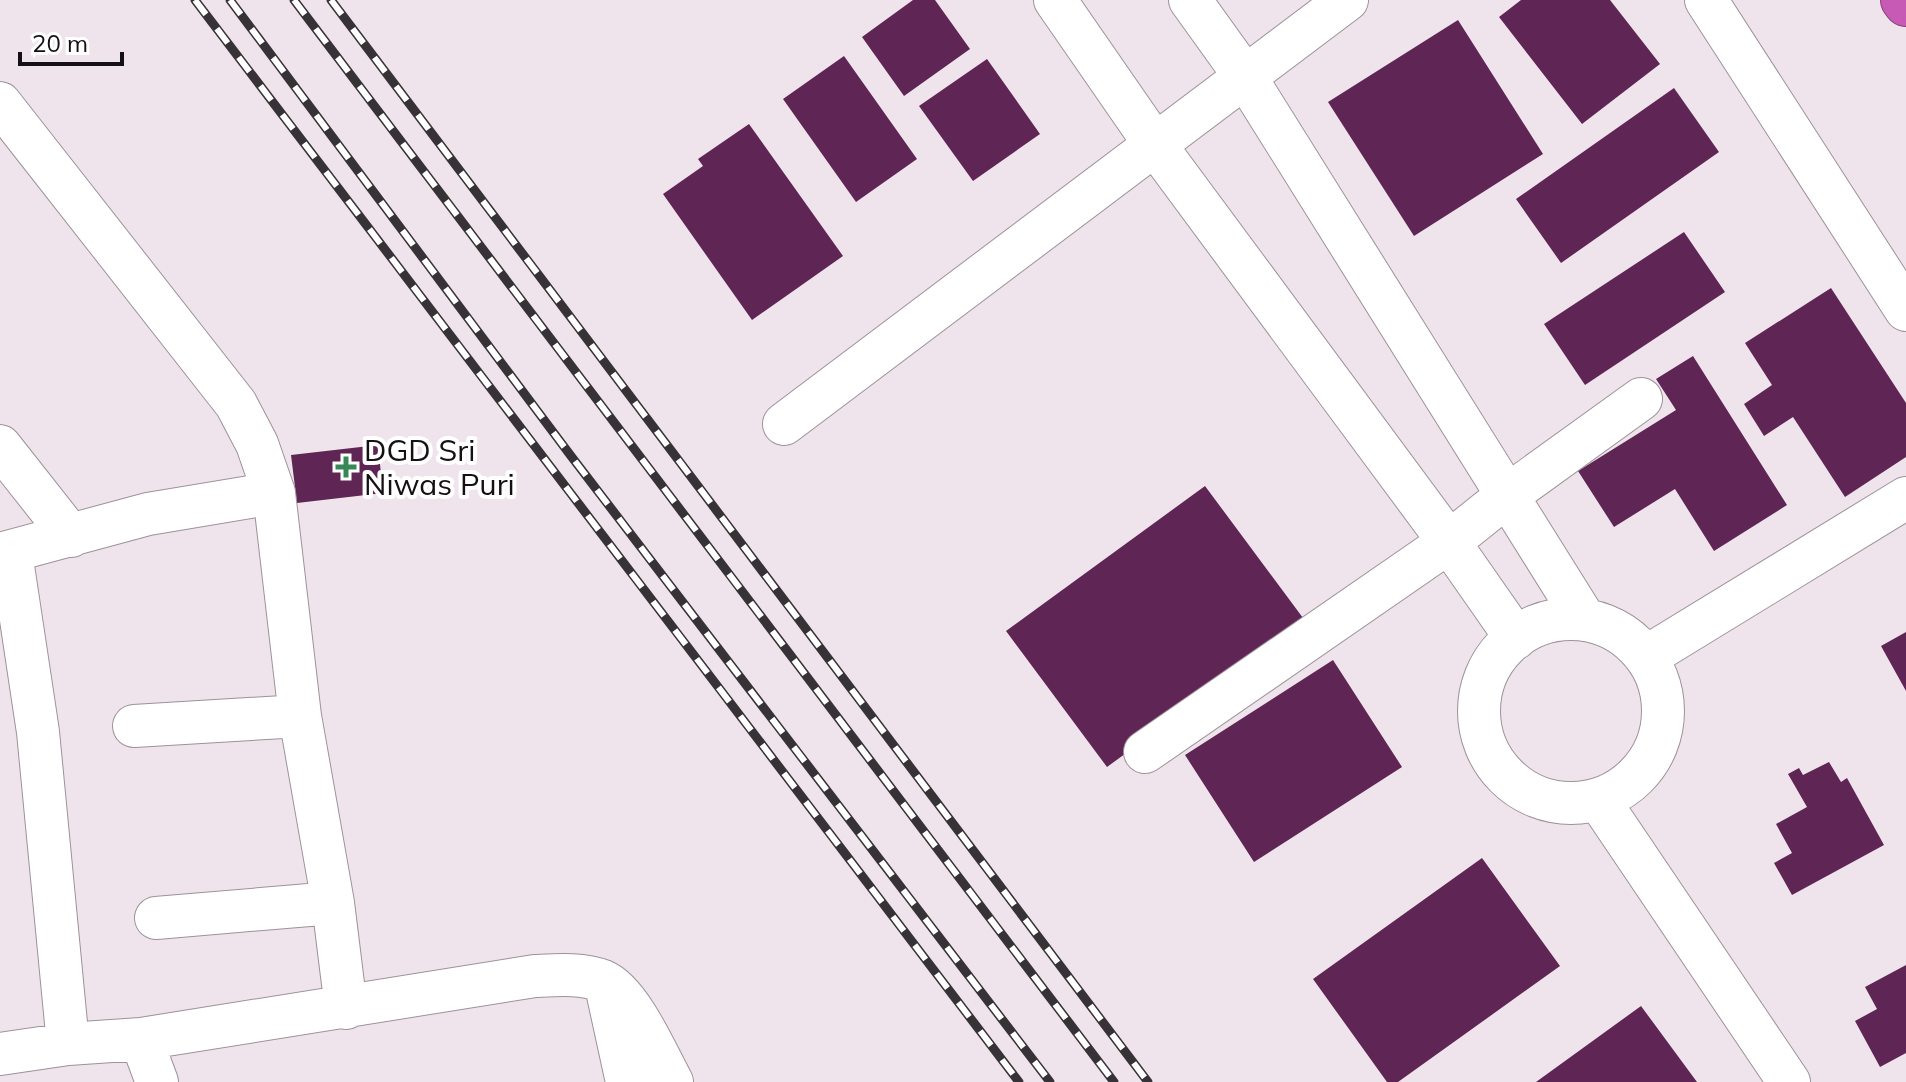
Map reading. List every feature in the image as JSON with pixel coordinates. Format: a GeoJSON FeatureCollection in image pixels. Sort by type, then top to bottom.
{"type":"FeatureCollection","features":[{"type":"Feature","properties":{"kind":"street"},"geometry":{"type":"LineString","coordinates":[[1055,0],[1156,146],[1449,542],[1516,638]]}},
{"type":"Feature","properties":{"kind":"street"},"geometry":{"type":"LineString","coordinates":[[1190,0],[1246,78],[1585,620]]}},
{"type":"Feature","properties":{"kind":"street"},"geometry":{"type":"LineString","coordinates":[[784,424],[1347,0]]}},
{"type":"Feature","properties":{"kind":"street"},"geometry":{"type":"LineString","coordinates":[[1706,0],[1906,310]]}},
{"type":"Feature","properties":{"kind":"street"},"geometry":{"type":"LineString","coordinates":[[8,128],[236,404],[257,444],[274,493],[300,716],[333,903],[346,1008]]}},
{"type":"Feature","properties":{"kind":"street"},"geometry":{"type":"LineString","coordinates":[[1145,752],[1449,542],[1508,495],[1641,399]]}},
{"type":"Feature","properties":{"kind":"street"},"geometry":{"type":"LineString","coordinates":[[0,446],[71,536]]}},
{"type":"Feature","properties":{"kind":"street"},"geometry":{"type":"LineString","coordinates":[[68,1044],[38,732],[6,554],[148,514],[274,493]]}},
{"type":"Feature","properties":{"kind":"street"},"geometry":{"type":"LineString","coordinates":[[1646,657],[1906,498]]}},
{"type":"Feature","properties":{"kind":"street"},"geometry":{"type":"LineString","coordinates":[[1585,620],[1599,623],[1626,637],[1646,657],[1659,681],[1662,694],[1661,734],[1643,769],[1623,787],[1598,799],[1565,802],[1533,794],[1506,775],[1487,748],[1480,726],[1481,693],[1493,662],[1516,638],[1542,624],[1585,620]]}},
{"type":"Feature","properties":{"kind":"street"},"geometry":{"type":"LineString","coordinates":[[134,726],[300,716]]}},
{"type":"Feature","properties":{"kind":"street"},"geometry":{"type":"LineString","coordinates":[[1598,799],[1789,1082]]}},
{"type":"Feature","properties":{"kind":"street"},"geometry":{"type":"LineString","coordinates":[[156,918],[333,903]]}},
{"type":"Feature","properties":{"kind":"street"},"geometry":{"type":"LineString","coordinates":[[0,1054],[68,1044],[141,1039],[535,976],[576,975],[605,982],[625,998],[672,1082]]}},
{"type":"Feature","properties":{"kind":"street"},"geometry":{"type":"LineString","coordinates":[[605,982],[627,1082]]}},
{"type":"Feature","properties":{"kind":"street"},"geometry":{"type":"LineString","coordinates":[[141,1039],[157,1082]]}},
{"type":"Feature","properties":{"kind":"building"},"geometry":{"type":"Polygon","coordinates":[[[913,0],[935,0],[970,49],[904,96],[862,37],[913,0]]]}},
{"type":"Feature","properties":{"kind":"building"},"geometry":{"type":"Polygon","coordinates":[[[1521,0],[1610,0],[1660,64],[1582,124],[1499,17],[1521,0]]]}},
{"type":"Feature","properties":{"kind":"building"},"geometry":{"type":"Polygon","coordinates":[[[1458,20],[1543,154],[1414,236],[1328,102],[1458,20]]]}},
{"type":"Feature","properties":{"kind":"building"},"geometry":{"type":"Polygon","coordinates":[[[844,56],[917,159],[856,202],[783,99],[844,56]]]}},
{"type":"Feature","properties":{"kind":"building"},"geometry":{"type":"Polygon","coordinates":[[[987,59],[1040,134],[973,181],[919,106],[987,59]]]}},
{"type":"Feature","properties":{"kind":"building"},"geometry":{"type":"Polygon","coordinates":[[[1674,88],[1719,152],[1561,263],[1516,199],[1674,88]]]}},
{"type":"Feature","properties":{"kind":"building"},"geometry":{"type":"Polygon","coordinates":[[[749,124],[843,256],[752,320],[663,194],[703,166],[698,159],[749,124]]]}},
{"type":"Feature","properties":{"kind":"building"},"geometry":{"type":"Polygon","coordinates":[[[1684,232],[1725,292],[1585,385],[1544,324],[1684,232]]]}},
{"type":"Feature","properties":{"kind":"building"},"geometry":{"type":"Polygon","coordinates":[[[1831,288],[1906,403],[1906,457],[1845,497],[1793,417],[1764,436],[1744,404],[1772,385],[1745,343],[1831,288]]]}},
{"type":"Feature","properties":{"kind":"building"},"geometry":{"type":"Polygon","coordinates":[[[1693,356],[1787,505],[1714,551],[1675,489],[1614,527],[1578,471],[1676,410],[1656,379],[1693,356]]]}},
{"type":"Feature","properties":{"kind":"building"},"geometry":{"type":"Polygon","coordinates":[[[378,445],[383,493],[297,503],[291,455],[378,445]]]}},
{"type":"Feature","properties":{"kind":"building"},"geometry":{"type":"Polygon","coordinates":[[[1205,486],[1306,622],[1107,767],[1006,631],[1205,486]]]}},
{"type":"Feature","properties":{"kind":"building"},"geometry":{"type":"Polygon","coordinates":[[[1906,632],[1906,691],[1881,646],[1906,632]]]}},
{"type":"Feature","properties":{"kind":"building"},"geometry":{"type":"Polygon","coordinates":[[[1333,660],[1402,767],[1254,862],[1185,755],[1333,660]]]}},
{"type":"Feature","properties":{"kind":"building"},"geometry":{"type":"Polygon","coordinates":[[[1829,762],[1841,782],[1847,778],[1884,845],[1792,895],[1774,863],[1792,853],[1776,824],[1807,807],[1788,774],[1799,768],[1803,775],[1829,762]]]}},
{"type":"Feature","properties":{"kind":"building"},"geometry":{"type":"Polygon","coordinates":[[[1482,858],[1560,966],[1398,1082],[1387,1082],[1313,979],[1482,858]]]}},
{"type":"Feature","properties":{"kind":"building"},"geometry":{"type":"Polygon","coordinates":[[[1906,965],[1906,1053],[1880,1067],[1855,1021],[1877,1009],[1865,987],[1906,965]]]}},
{"type":"Feature","properties":{"kind":"building"},"geometry":{"type":"Polygon","coordinates":[[[1641,1006],[1697,1082],[1536,1082],[1641,1006]]]}},
{"type":"Feature","properties":{"kind":"railway"},"geometry":{"type":"LineString","coordinates":[[195,0],[1019,1082]]}},
{"type":"Feature","properties":{"kind":"railway"},"geometry":{"type":"LineString","coordinates":[[230,0],[571,456],[1050,1082]]}},
{"type":"Feature","properties":{"kind":"railway"},"geometry":{"type":"LineString","coordinates":[[294,0],[1114,1082]]}},
{"type":"Feature","properties":{"kind":"railway"},"geometry":{"type":"LineString","coordinates":[[331,0],[1148,1082]]}},
{"type":"Feature","properties":{"kind":"place","name":"DGD Sri Niwas Puri"},"geometry":{"type":"Point","coordinates":[346,467]}}]}
